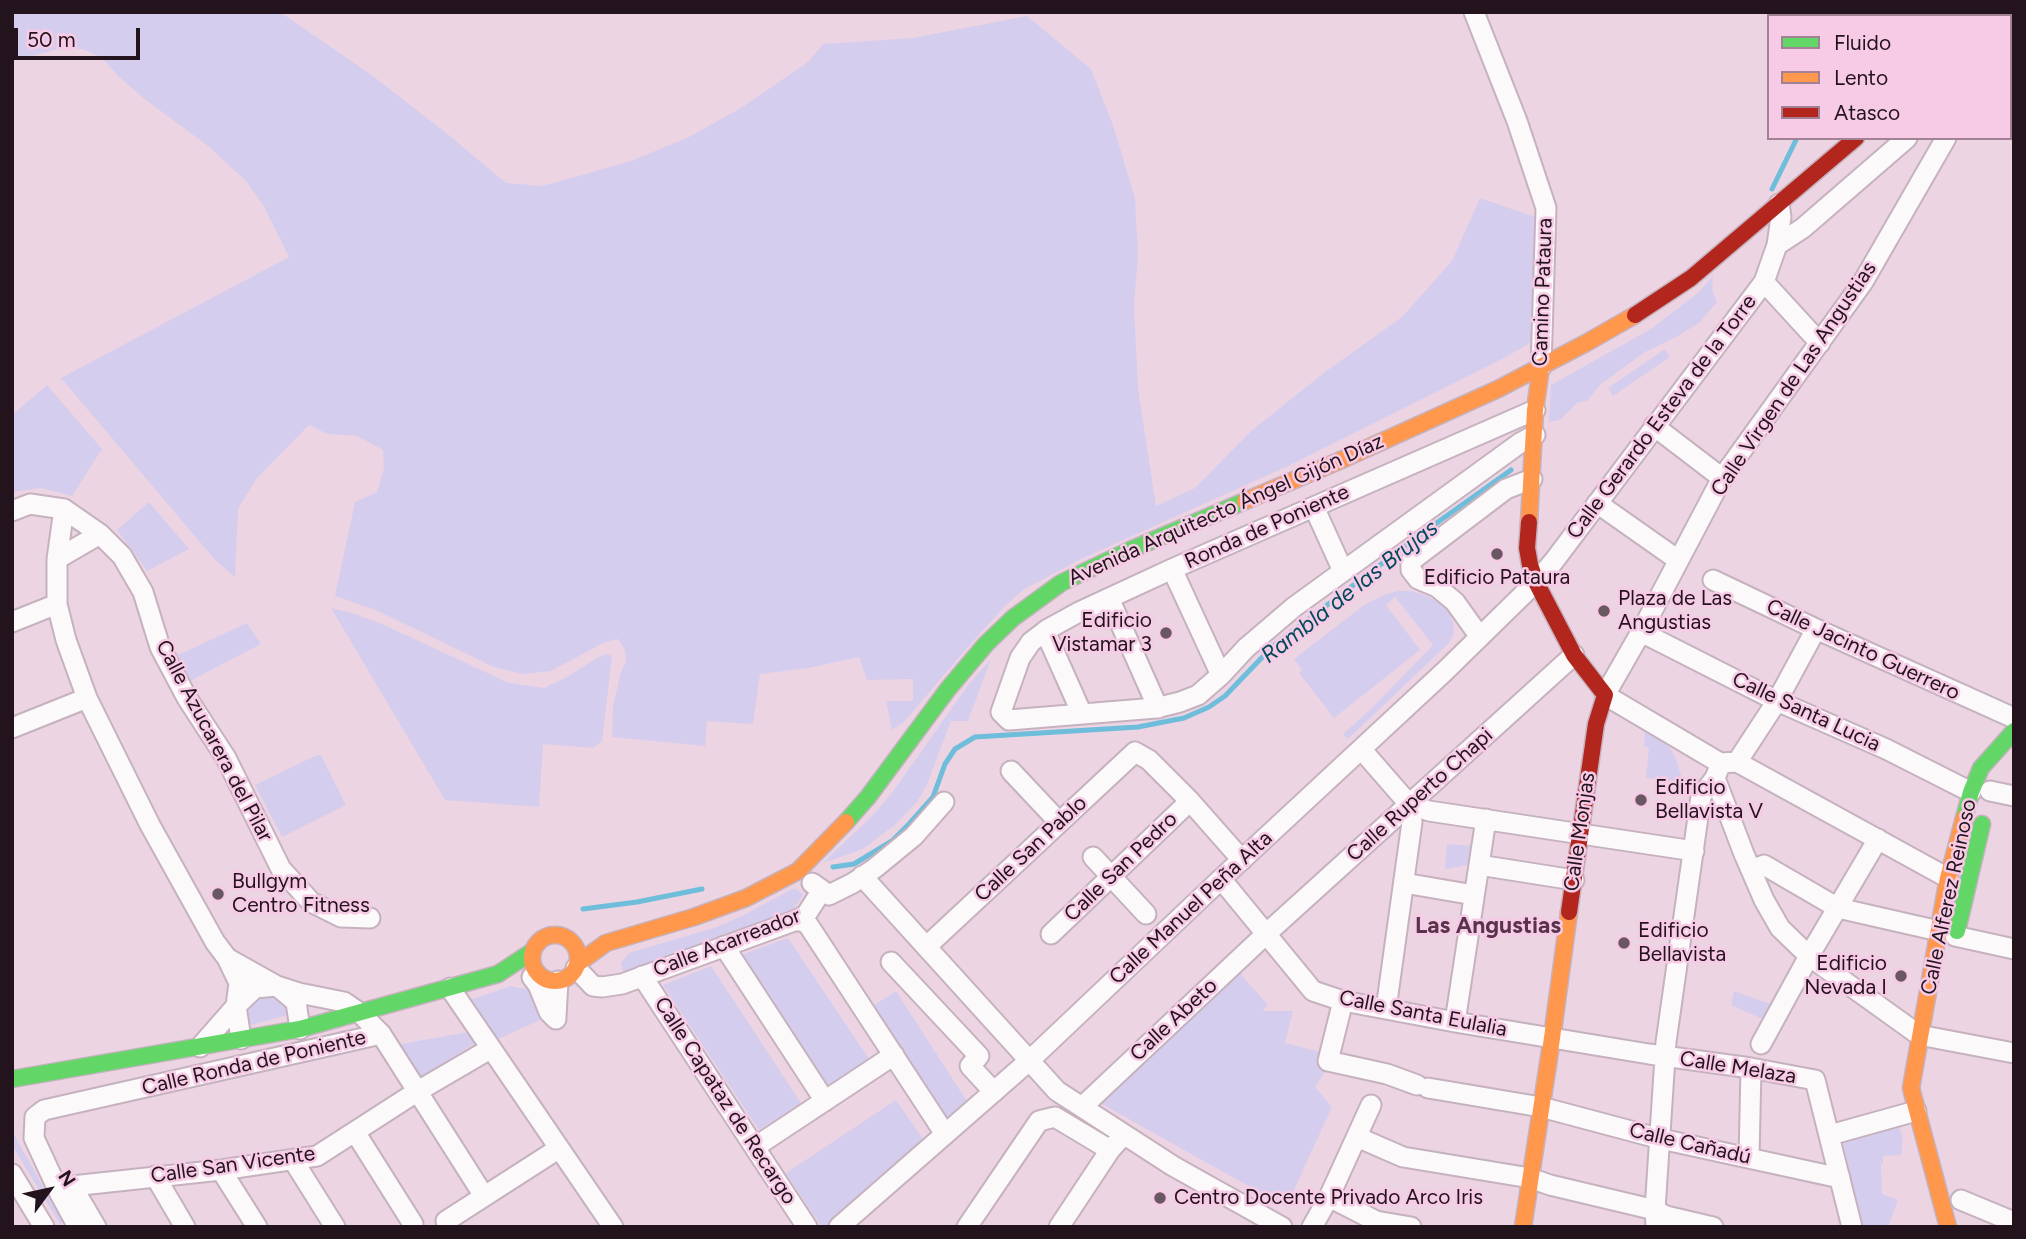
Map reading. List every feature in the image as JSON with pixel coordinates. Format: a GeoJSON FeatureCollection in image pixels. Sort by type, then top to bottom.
{"type":"FeatureCollection","features":[{"type":"Feature","properties":{"kind":"main road","name":"Avenida Arquitecto Ángel Gijón Díaz"},"geometry":{"type":"LineString","coordinates":[[12,1079],[300,1029],[498,974],[559,974],[606,943],[694,917],[746,898],[798,871],[833,837],[868,797],[948,689],[986,644],[1013,618],[1060,583],[1130,550],[1339,461],[1497,388],[1541,367],[1638,313],[1691,278],[1854,140]]}},
{"type":"Feature","properties":{"kind":"main road","name":"Camino Pataura"},"geometry":{"type":"LineString","coordinates":[[1536,582],[1527,548],[1535,410],[1541,367]]}},
{"type":"Feature","properties":{"kind":"main road"},"geometry":{"type":"LineString","coordinates":[[1497,388],[1520,393],[1535,410]]}},
{"type":"Feature","properties":{"kind":"main road"},"geometry":{"type":"LineString","coordinates":[[1536,582],[1574,655],[1605,695]]}},
{"type":"Feature","properties":{"kind":"main road","name":"Calle Monjas"},"geometry":{"type":"LineString","coordinates":[[1526,1225],[1530,1178],[1579,833],[1596,724],[1605,695]]}},
{"type":"Feature","properties":{"kind":"main road","name":"Calle Alferez Reinoso"},"geometry":{"type":"LineString","coordinates":[[1949,939],[1948,878],[1981,791],[2014,733]]}},
{"type":"Feature","properties":{"kind":"main road","name":"Calle Alferez Reinoso"},"geometry":{"type":"LineString","coordinates":[[1948,1227],[1911,1088],[1932,1038],[1949,939],[1981,791]]}},
{"type":"Feature","properties":{"kind":"main road","name":"Avenida Arquitecto Ángel Gijón Díaz"},"geometry":{"type":"LineString","coordinates":[[498,974],[533,951],[538,942],[547,936],[557,935],[606,943]]}},
{"type":"Feature","properties":{"kind":"main road"},"geometry":{"type":"LineString","coordinates":[[533,951],[535,971],[559,974],[578,954],[567,938]]}},
{"type":"Feature","properties":{"kind":"street","name":"Camino Pataura"},"geometry":{"type":"LineString","coordinates":[[1474,12],[1517,121],[1546,208],[1541,367]]}},
{"type":"Feature","properties":{"kind":"street"},"geometry":{"type":"LineString","coordinates":[[1777,245],[1803,228],[1905,140]]}},
{"type":"Feature","properties":{"kind":"street","name":"Calle Virgen de Las Angustias"},"geometry":{"type":"LineString","coordinates":[[1605,695],[1723,478],[1863,282],[1945,140]]}},
{"type":"Feature","properties":{"kind":"street","name":"Calle Gerardo Esteva de la Torre"},"geometry":{"type":"LineString","coordinates":[[1536,582],[1764,282],[1777,245],[1781,217],[1779,204]]}},
{"type":"Feature","properties":{"kind":"street"},"geometry":{"type":"LineString","coordinates":[[1764,282],[1820,343]]}},
{"type":"Feature","properties":{"kind":"street","name":"Ronda de Poniente"},"geometry":{"type":"LineString","coordinates":[[1038,637],[1079,612],[1172,569],[1535,410]]}},
{"type":"Feature","properties":{"kind":"street"},"geometry":{"type":"LineString","coordinates":[[1654,426],[1723,478]]}},
{"type":"Feature","properties":{"kind":"street"},"geometry":{"type":"LineString","coordinates":[[1038,637],[1020,658],[1001,712],[1009,720],[1158,708],[1198,695],[1222,676],[1246,648],[1343,571],[1520,443],[1535,435]]}},
{"type":"Feature","properties":{"kind":"street"},"geometry":{"type":"LineString","coordinates":[[1480,637],[1455,601],[1437,587],[1418,579],[1411,570],[1411,561],[1506,489],[1532,479]]}},
{"type":"Feature","properties":{"kind":"street"},"geometry":{"type":"LineString","coordinates":[[1597,503],[1678,560]]}},
{"type":"Feature","properties":{"kind":"street","name":"Calle Azucarera del Pilar"},"geometry":{"type":"LineString","coordinates":[[12,511],[30,504],[64,509],[100,534],[122,556],[143,592],[160,647],[187,698],[226,758],[281,869],[310,902],[341,917],[370,918]]}},
{"type":"Feature","properties":{"kind":"street"},"geometry":{"type":"LineString","coordinates":[[1314,507],[1343,571]]}},
{"type":"Feature","properties":{"kind":"street"},"geometry":{"type":"LineString","coordinates":[[64,509],[57,559],[57,604],[66,640],[87,698],[150,825],[239,983],[236,1006],[241,1039]]}},
{"type":"Feature","properties":{"kind":"street"},"geometry":{"type":"LineString","coordinates":[[57,559],[100,534]]}},
{"type":"Feature","properties":{"kind":"street"},"geometry":{"type":"LineString","coordinates":[[1172,569],[1222,676]]}},
{"type":"Feature","properties":{"kind":"street","name":"Calle Jacinto Guerrero"},"geometry":{"type":"LineString","coordinates":[[1713,580],[2014,718]]}},
{"type":"Feature","properties":{"kind":"street","name":"Calle Manuel Peña Alta"},"geometry":{"type":"LineString","coordinates":[[839,1227],[1030,1060],[1536,582]]}},
{"type":"Feature","properties":{"kind":"street"},"geometry":{"type":"LineString","coordinates":[[1109,598],[1158,708]]}},
{"type":"Feature","properties":{"kind":"street"},"geometry":{"type":"LineString","coordinates":[[12,622],[57,604]]}},
{"type":"Feature","properties":{"kind":"street"},"geometry":{"type":"LineString","coordinates":[[1013,618],[1038,637],[1082,714]]}},
{"type":"Feature","properties":{"kind":"street"},"geometry":{"type":"LineString","coordinates":[[1655,1219],[1664,1056],[1701,796],[1777,701],[1816,629]]}},
{"type":"Feature","properties":{"kind":"street","name":"Calle Santa Lucia"},"geometry":{"type":"LineString","coordinates":[[1641,632],[1777,701],[1981,791],[2014,796]]}},
{"type":"Feature","properties":{"kind":"street","name":"Calle Ruperto Chapi"},"geometry":{"type":"LineString","coordinates":[[1266,934],[1574,655]]}},
{"type":"Feature","properties":{"kind":"street"},"geometry":{"type":"LineString","coordinates":[[1605,695],[1724,768],[1878,839],[1948,878]]}},
{"type":"Feature","properties":{"kind":"street"},"geometry":{"type":"LineString","coordinates":[[12,728],[87,698]]}},
{"type":"Feature","properties":{"kind":"street"},"geometry":{"type":"LineString","coordinates":[[1361,749],[1409,804],[1429,811],[1694,851]]}},
{"type":"Feature","properties":{"kind":"street","name":"Calle San Pablo"},"geometry":{"type":"LineString","coordinates":[[926,947],[1135,752],[1149,760],[1191,801]]}},
{"type":"Feature","properties":{"kind":"street"},"geometry":{"type":"LineString","coordinates":[[1724,768],[1726,807],[1764,900],[1780,928],[1809,956],[1932,1038],[2014,1053]]}},
{"type":"Feature","properties":{"kind":"street"},"geometry":{"type":"LineString","coordinates":[[1011,771],[1059,822]]}},
{"type":"Feature","properties":{"kind":"street"},"geometry":{"type":"LineString","coordinates":[[1191,801],[1242,860]]}},
{"type":"Feature","properties":{"kind":"street","name":"Calle San Pedro"},"geometry":{"type":"LineString","coordinates":[[1051,934],[1191,801]]}},
{"type":"Feature","properties":{"kind":"street"},"geometry":{"type":"LineString","coordinates":[[798,871],[829,895],[842,890],[875,868],[914,836],[944,802]]}},
{"type":"Feature","properties":{"kind":"street"},"geometry":{"type":"LineString","coordinates":[[1386,1009],[1412,822],[1409,804]]}},
{"type":"Feature","properties":{"kind":"street"},"geometry":{"type":"LineString","coordinates":[[1699,819],[1718,807],[1726,807]]}},
{"type":"Feature","properties":{"kind":"street"},"geometry":{"type":"LineString","coordinates":[[1455,1022],[1486,818]]}},
{"type":"Feature","properties":{"kind":"street"},"geometry":{"type":"LineString","coordinates":[[1761,1044],[1878,839]]}},
{"type":"Feature","properties":{"kind":"street"},"geometry":{"type":"LineString","coordinates":[[1093,857],[1146,914]]}},
{"type":"Feature","properties":{"kind":"street"},"geometry":{"type":"LineString","coordinates":[[1479,865],[1574,880]]}},
{"type":"Feature","properties":{"kind":"street"},"geometry":{"type":"LineString","coordinates":[[1751,870],[1764,865],[1838,908],[1949,939],[2014,948]]}},
{"type":"Feature","properties":{"kind":"street"},"geometry":{"type":"LineString","coordinates":[[862,876],[1057,1091],[1173,1166],[1282,1227]]}},
{"type":"Feature","properties":{"kind":"street","name":"Calle Santa Eulalia"},"geometry":{"type":"LineString","coordinates":[[1221,879],[1313,991],[1343,1001],[1552,1038]]}},
{"type":"Feature","properties":{"kind":"street"},"geometry":{"type":"LineString","coordinates":[[1404,883],[1474,895]]}},
{"type":"Feature","properties":{"kind":"street","name":"Calle Acarreador"},"geometry":{"type":"LineString","coordinates":[[559,974],[586,990],[603,994],[642,976],[794,921],[806,915],[821,890]]}},
{"type":"Feature","properties":{"kind":"street"},"geometry":{"type":"LineString","coordinates":[[794,921],[804,921],[809,926],[945,1134]]}},
{"type":"Feature","properties":{"kind":"street","name":"Calle Abeto"},"geometry":{"type":"LineString","coordinates":[[1083,1107],[1266,934]]}},
{"type":"Feature","properties":{"kind":"street"},"geometry":{"type":"LineString","coordinates":[[724,946],[825,1101]]}},
{"type":"Feature","properties":{"kind":"street"},"geometry":{"type":"LineString","coordinates":[[227,958],[277,986],[296,1002],[300,1029]]}},
{"type":"Feature","properties":{"kind":"street"},"geometry":{"type":"LineString","coordinates":[[891,962],[979,1056],[970,1066],[994,1092]]}},
{"type":"Feature","properties":{"kind":"street"},"geometry":{"type":"LineString","coordinates":[[557,1022],[559,974]]}},
{"type":"Feature","properties":{"kind":"street","name":"Calle Capataz de Recargo"},"geometry":{"type":"LineString","coordinates":[[642,976],[807,1227]]}},
{"type":"Feature","properties":{"kind":"street"},"geometry":{"type":"LineString","coordinates":[[200,1047],[255,988],[277,986],[344,1002],[360,1013],[381,1034],[484,1196]]}},
{"type":"Feature","properties":{"kind":"street"},"geometry":{"type":"LineString","coordinates":[[450,988],[613,1227]]}},
{"type":"Feature","properties":{"kind":"street","name":"Calle Cañadú"},"geometry":{"type":"LineString","coordinates":[[1343,1001],[1328,1060],[1387,1074],[1423,1087],[1541,1107],[1661,1139],[1840,1178]]}},
{"type":"Feature","properties":{"kind":"street","name":"Calle Ronda de Poniente"},"geometry":{"type":"LineString","coordinates":[[66,1189],[34,1138],[35,1117],[44,1110],[381,1034]]}},
{"type":"Feature","properties":{"kind":"street","name":"Calle Melaza"},"geometry":{"type":"LineString","coordinates":[[1552,1038],[1815,1080],[1852,1227]]}},
{"type":"Feature","properties":{"kind":"street","name":"Calle San Vicente"},"geometry":{"type":"LineString","coordinates":[[66,1189],[317,1156],[418,1091],[490,1049]]}},
{"type":"Feature","properties":{"kind":"street"},"geometry":{"type":"LineString","coordinates":[[755,1147],[894,1055]]}},
{"type":"Feature","properties":{"kind":"street"},"geometry":{"type":"LineString","coordinates":[[1749,1158],[1751,1068]]}},
{"type":"Feature","properties":{"kind":"street"},"geometry":{"type":"LineString","coordinates":[[1312,1227],[1329,1197],[1371,1105]]}},
{"type":"Feature","properties":{"kind":"street"},"geometry":{"type":"LineString","coordinates":[[1830,1135],[1916,1111]]}},
{"type":"Feature","properties":{"kind":"street"},"geometry":{"type":"LineString","coordinates":[[967,1227],[1039,1121],[1055,1117],[1110,1150]]}},
{"type":"Feature","properties":{"kind":"street"},"geometry":{"type":"LineString","coordinates":[[355,1132],[413,1224]]}},
{"type":"Feature","properties":{"kind":"street"},"geometry":{"type":"LineString","coordinates":[[1059,1227],[1110,1150],[1125,1135]]}},
{"type":"Feature","properties":{"kind":"street"},"geometry":{"type":"LineString","coordinates":[[1357,1137],[1403,1157],[1530,1178],[1655,1219],[1666,1216],[1713,1227]]}},
{"type":"Feature","properties":{"kind":"street"},"geometry":{"type":"LineString","coordinates":[[446,1221],[558,1149]]}},
{"type":"Feature","properties":{"kind":"street"},"geometry":{"type":"LineString","coordinates":[[293,1160],[335,1227]]}},
{"type":"Feature","properties":{"kind":"street"},"geometry":{"type":"LineString","coordinates":[[221,1170],[257,1227]]}},
{"type":"Feature","properties":{"kind":"street"},"geometry":{"type":"LineString","coordinates":[[12,1174],[44,1227]]}},
{"type":"Feature","properties":{"kind":"street"},"geometry":{"type":"LineString","coordinates":[[155,1176],[185,1227]]}},
{"type":"Feature","properties":{"kind":"street"},"geometry":{"type":"LineString","coordinates":[[66,1189],[78,1227]]}},
{"type":"Feature","properties":{"kind":"street"},"geometry":{"type":"LineString","coordinates":[[66,1189],[96,1227]]}},
{"type":"Feature","properties":{"kind":"street"},"geometry":{"type":"LineString","coordinates":[[1329,1197],[1376,1221],[1411,1227]]}},
{"type":"Feature","properties":{"kind":"street"},"geometry":{"type":"LineString","coordinates":[[1961,1200],[2014,1222],[2011,1227]]}},
{"type":"Feature","properties":{"kind":"shaded area"},"geometry":{"type":"Polygon","coordinates":[[[12,12],[280,12],[373,76],[506,183],[543,186],[631,161],[689,137],[741,108],[808,62],[823,44],[913,38],[1027,16],[1091,69],[1113,125],[1135,198],[1138,256],[1134,305],[1138,389],[1156,506],[1195,488],[1251,431],[1325,372],[1402,317],[1452,261],[1480,198],[1538,218],[1534,337],[1527,345],[1498,361],[1288,466],[1081,559],[1023,590],[1003,608],[904,722],[892,730],[886,701],[913,701],[913,679],[867,680],[859,657],[808,668],[760,674],[753,724],[707,721],[705,746],[612,737],[613,706],[626,661],[625,650],[618,639],[603,643],[551,671],[522,674],[494,667],[378,611],[335,596],[355,502],[377,492],[384,469],[383,450],[357,436],[327,434],[309,425],[257,478],[238,509],[235,577],[216,561],[61,378],[289,257],[263,205],[245,180],[208,146],[119,77],[103,59],[83,49],[54,50],[12,59],[12,12]]]}},
{"type":"Feature","properties":{"kind":"shaded area"},"geometry":{"type":"Polygon","coordinates":[[[1713,276],[1712,290],[1717,302],[1699,323],[1645,352],[1601,384],[1587,401],[1578,402],[1560,420],[1549,422],[1551,385],[1651,329],[1698,293],[1713,276]]]}},
{"type":"Feature","properties":{"kind":"shaded area"},"geometry":{"type":"Polygon","coordinates":[[[1665,349],[1670,357],[1613,396],[1608,388],[1665,349]]]}},
{"type":"Feature","properties":{"kind":"shaded area"},"geometry":{"type":"Polygon","coordinates":[[[47,385],[102,449],[72,496],[41,488],[12,492],[12,415],[47,385]]]}},
{"type":"Feature","properties":{"kind":"shaded area"},"geometry":{"type":"Polygon","coordinates":[[[149,502],[189,549],[147,571],[117,530],[149,502]]]}},
{"type":"Feature","properties":{"kind":"shaded area"},"geometry":{"type":"Polygon","coordinates":[[[1399,591],[1412,591],[1440,603],[1449,611],[1454,633],[1449,643],[1348,739],[1343,734],[1433,645],[1395,597],[1386,605],[1420,650],[1334,718],[1299,673],[1302,670],[1294,659],[1364,605],[1399,591]]]}},
{"type":"Feature","properties":{"kind":"shaded area"},"geometry":{"type":"Polygon","coordinates":[[[331,608],[382,624],[509,683],[544,688],[595,659],[606,654],[612,656],[602,741],[593,748],[543,744],[539,807],[445,800],[331,608]]]}},
{"type":"Feature","properties":{"kind":"shaded area"},"geometry":{"type":"Polygon","coordinates":[[[247,623],[261,644],[190,681],[178,655],[247,623]]]}},
{"type":"Feature","properties":{"kind":"shaded area"},"geometry":{"type":"Polygon","coordinates":[[[991,659],[968,721],[951,721],[927,784],[917,802],[896,824],[863,849],[823,863],[876,812],[969,684],[991,659]]]}},
{"type":"Feature","properties":{"kind":"shaded area"},"geometry":{"type":"Polygon","coordinates":[[[1645,728],[1671,750],[1683,782],[1646,778],[1649,748],[1644,746],[1645,728]]]}},
{"type":"Feature","properties":{"kind":"shaded area"},"geometry":{"type":"Polygon","coordinates":[[[321,755],[346,805],[282,837],[255,785],[321,755]]]}},
{"type":"Feature","properties":{"kind":"shaded area"},"geometry":{"type":"Polygon","coordinates":[[[1447,844],[1475,846],[1473,864],[1445,869],[1447,844]]]}},
{"type":"Feature","properties":{"kind":"shaded area"},"geometry":{"type":"Polygon","coordinates":[[[792,889],[803,895],[789,915],[624,973],[622,969],[621,963],[629,953],[717,927],[792,889]]]}},
{"type":"Feature","properties":{"kind":"shaded area"},"geometry":{"type":"Polygon","coordinates":[[[788,938],[869,1059],[828,1086],[741,955],[788,938]]]}},
{"type":"Feature","properties":{"kind":"shaded area"},"geometry":{"type":"Polygon","coordinates":[[[711,966],[801,1103],[759,1130],[663,985],[711,966]]]}},
{"type":"Feature","properties":{"kind":"shaded area"},"geometry":{"type":"Polygon","coordinates":[[[1237,970],[1268,1005],[1262,1011],[1293,1011],[1285,1043],[1324,1053],[1328,1067],[1315,1087],[1332,1107],[1286,1207],[1100,1103],[1237,970]]]}},
{"type":"Feature","properties":{"kind":"shaded area"},"geometry":{"type":"Polygon","coordinates":[[[511,986],[529,990],[540,1020],[496,1040],[467,1001],[511,986]]]}},
{"type":"Feature","properties":{"kind":"shaded area"},"geometry":{"type":"Polygon","coordinates":[[[896,991],[968,1103],[948,1121],[873,1006],[896,991]]]}},
{"type":"Feature","properties":{"kind":"shaded area"},"geometry":{"type":"Polygon","coordinates":[[[1734,991],[1773,1005],[1767,1021],[1731,1005],[1734,991]]]}},
{"type":"Feature","properties":{"kind":"shaded area"},"geometry":{"type":"Polygon","coordinates":[[[259,997],[278,999],[285,1006],[287,1015],[248,1026],[245,1014],[249,1004],[259,997]]]}},
{"type":"Feature","properties":{"kind":"shaded area"},"geometry":{"type":"Polygon","coordinates":[[[468,1032],[477,1042],[418,1079],[396,1045],[468,1032]]]}},
{"type":"Feature","properties":{"kind":"shaded area"},"geometry":{"type":"Polygon","coordinates":[[[896,1100],[925,1142],[827,1227],[822,1227],[786,1173],[896,1100]]]}},
{"type":"Feature","properties":{"kind":"shaded area"},"geometry":{"type":"Polygon","coordinates":[[[1899,1125],[1903,1140],[1901,1155],[1883,1156],[1881,1164],[1882,1194],[1898,1200],[1888,1227],[1861,1227],[1842,1138],[1899,1125]]]}},
{"type":"Feature","properties":{"kind":"shaded area"},"geometry":{"type":"Polygon","coordinates":[[[12,1131],[63,1222],[60,1224],[12,1145],[12,1131]]]}},
{"type":"Feature","properties":{"kind":"waterway","name":"Rambla de las Brujas"},"geometry":{"type":"LineString","coordinates":[[1772,189],[1796,140]]}},
{"type":"Feature","properties":{"kind":"waterway","name":"Rambla de las Brujas"},"geometry":{"type":"LineString","coordinates":[[833,867],[854,864],[892,841],[933,797],[945,764],[955,749],[975,737],[1138,727],[1184,718],[1209,707],[1225,696],[1273,646],[1511,470]]}},
{"type":"Feature","properties":{"kind":"waterway","name":"Rambla de las Brujas"},"geometry":{"type":"LineString","coordinates":[[583,909],[702,889]]}},
{"type":"Feature","properties":{"kind":"traffic: fast"},"geometry":{"type":"LineString","coordinates":[[846,822],[868,797],[948,689],[986,644],[1013,618],[1061,583],[1245,501]]}},
{"type":"Feature","properties":{"kind":"traffic: fast"},"geometry":{"type":"LineString","coordinates":[[1964,818],[1981,768],[2014,731]]}},
{"type":"Feature","properties":{"kind":"traffic: fast"},"geometry":{"type":"LineString","coordinates":[[1957,931],[1982,824]]}},
{"type":"Feature","properties":{"kind":"traffic: fast"},"geometry":{"type":"LineString","coordinates":[[12,1079],[300,1029],[498,974],[533,951]]}},
{"type":"Feature","properties":{"kind":"traffic: slow"},"geometry":{"type":"LineString","coordinates":[[1245,501],[1498,389],[1635,315]]}},
{"type":"Feature","properties":{"kind":"traffic: slow"},"geometry":{"type":"LineString","coordinates":[[1529,522],[1535,410],[1541,367]]}},
{"type":"Feature","properties":{"kind":"traffic: slow"},"geometry":{"type":"LineString","coordinates":[[1948,1227],[1911,1088],[1948,878],[1964,818]]}},
{"type":"Feature","properties":{"kind":"traffic: slow"},"geometry":{"type":"LineString","coordinates":[[577,964],[606,943],[694,917],[746,898],[798,871],[846,822]]}},
{"type":"Feature","properties":{"kind":"traffic: slow"},"geometry":{"type":"LineString","coordinates":[[1523,1227],[1569,912]]}},
{"type":"Feature","properties":{"kind":"traffic: slow"},"geometry":{"type":"LineString","coordinates":[[555,935],[571,942],[578,958],[571,974],[555,981],[539,974],[532,958],[539,942],[555,935]]}},
{"type":"Feature","properties":{"kind":"traffic: jam"},"geometry":{"type":"LineString","coordinates":[[1635,315],[1691,278],[1854,140]]}},
{"type":"Feature","properties":{"kind":"traffic: jam"},"geometry":{"type":"LineString","coordinates":[[1529,522],[1527,548],[1536,582],[1574,655],[1605,695],[1596,724],[1569,912]]}},
{"type":"Feature","properties":{"kind":"place","name":"Edificio Pataura"},"geometry":{"type":"Point","coordinates":[1497,554]}},
{"type":"Feature","properties":{"kind":"place","name":"Plaza de Las Angustias"},"geometry":{"type":"Point","coordinates":[1604,611]}},
{"type":"Feature","properties":{"kind":"place","name":"Edificio Vistamar 3"},"geometry":{"type":"Point","coordinates":[1166,633]}},
{"type":"Feature","properties":{"kind":"place","name":"Edificio Bellavista V"},"geometry":{"type":"Point","coordinates":[1641,800]}},
{"type":"Feature","properties":{"kind":"place","name":"Bullgym Centro Fitness"},"geometry":{"type":"Point","coordinates":[218,894]}},
{"type":"Feature","properties":{"kind":"place","name":"Edificio Bellavista"},"geometry":{"type":"Point","coordinates":[1624,943]}},
{"type":"Feature","properties":{"kind":"place","name":"Edificio Nevada I"},"geometry":{"type":"Point","coordinates":[1901,976]}},
{"type":"Feature","properties":{"kind":"place","name":"Centro Docente Privado Arco Iris"},"geometry":{"type":"Point","coordinates":[1160,1198]}},
{"type":"Feature","properties":{"kind":"district","name":"Las Angustias"},"geometry":{"type":"Point","coordinates":[1488,926]}}]}
